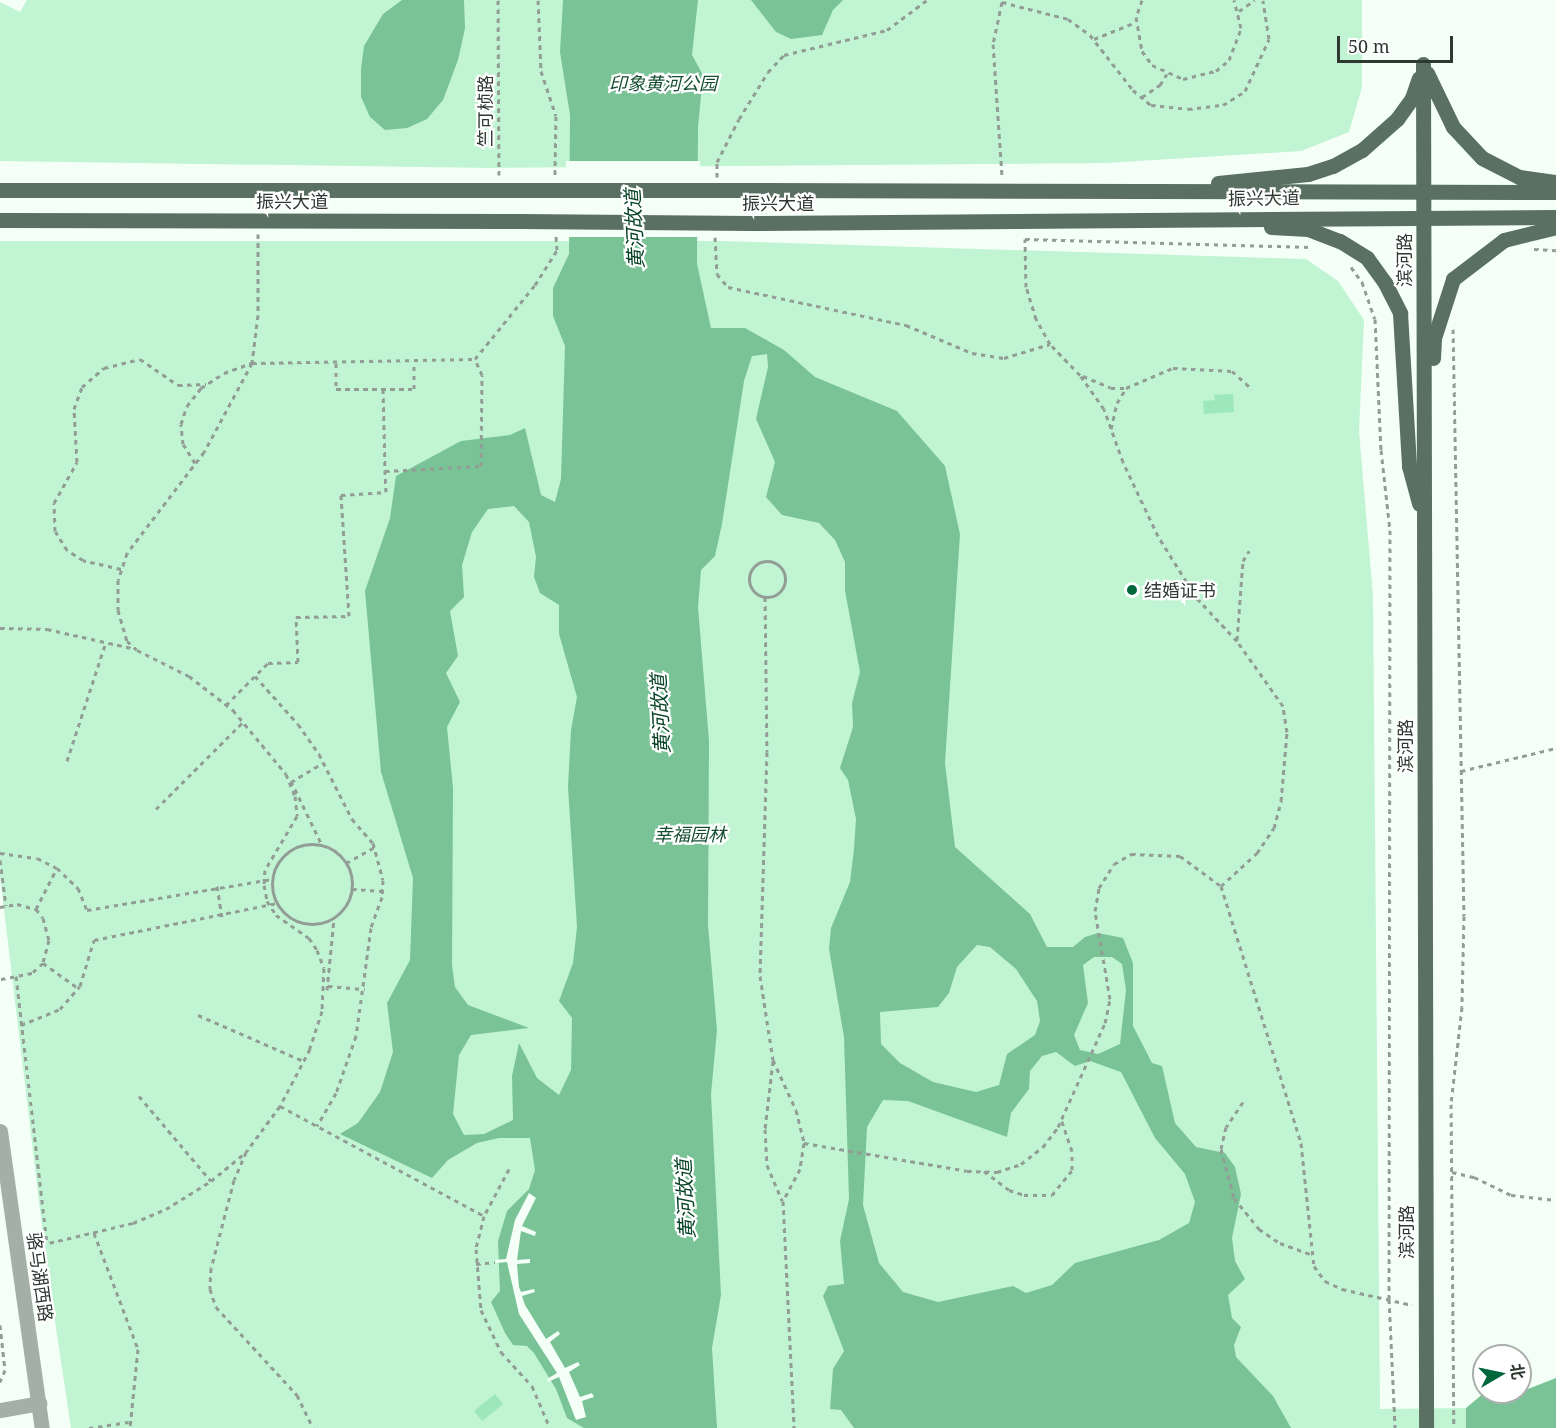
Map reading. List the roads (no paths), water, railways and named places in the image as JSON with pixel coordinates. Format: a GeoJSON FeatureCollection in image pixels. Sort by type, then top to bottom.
{"type":"FeatureCollection","features":[{"type":"Feature","properties":{"kind":"main road"},"geometry":{"type":"LineString","coordinates":[[1423,64],[1440,106],[1469,146],[1495,166],[1519,177],[1556,182]]}},
{"type":"Feature","properties":{"kind":"main road"},"geometry":{"type":"LineString","coordinates":[[1131,191],[1308,174],[1333,166],[1362,150],[1397,119],[1412,99],[1423,64]]}},
{"type":"Feature","properties":{"kind":"main road","name":"滨河路"},"geometry":{"type":"LineString","coordinates":[[1423,64],[1426,1422]]}},
{"type":"Feature","properties":{"kind":"main road","name":"振兴大道"},"geometry":{"type":"LineString","coordinates":[[0,190],[1556,192]]}},
{"type":"Feature","properties":{"kind":"main road","name":"振兴大道"},"geometry":{"type":"LineString","coordinates":[[0,220],[519,220],[750,223],[1424,216],[1556,217]]}},
{"type":"Feature","properties":{"kind":"main road"},"geometry":{"type":"LineString","coordinates":[[1158,219],[1308,229],[1340,241],[1367,258],[1385,283],[1400,313],[1408,466],[1424,525]]}},
{"type":"Feature","properties":{"kind":"main road"},"geometry":{"type":"LineString","coordinates":[[1424,525],[1434,338],[1453,279],[1474,259],[1504,240],[1556,227]]}},
{"type":"Feature","properties":{"kind":"street","name":"骆马湖西路"},"geometry":{"type":"LineString","coordinates":[[0,1131],[42,1428]]}},
{"type":"Feature","properties":{"kind":"street"},"geometry":{"type":"LineString","coordinates":[[0,1410],[39,1403]]}},
{"type":"Feature","properties":{"kind":"water"},"geometry":{"type":"Polygon","coordinates":[[[402,0],[464,0],[465,28],[458,60],[443,100],[427,119],[407,128],[385,130],[370,117],[361,97],[364,46],[383,14],[402,0]]]}},
{"type":"Feature","properties":{"kind":"water","name":"黄河故道"},"geometry":{"type":"Polygon","coordinates":[[[563,0],[698,0],[692,55],[703,75],[698,127],[697,264],[711,328],[745,328],[784,350],[815,377],[897,411],[945,466],[960,534],[945,763],[955,847],[1030,914],[1047,947],[1073,947],[1085,937],[1098,933],[1123,938],[1133,963],[1133,1026],[1152,1063],[1162,1066],[1175,1123],[1196,1147],[1225,1153],[1235,1167],[1241,1194],[1232,1238],[1235,1261],[1245,1279],[1228,1295],[1232,1318],[1241,1327],[1234,1345],[1236,1357],[1273,1396],[1291,1428],[854,1428],[841,1410],[830,1409],[833,1369],[844,1351],[823,1296],[828,1286],[844,1284],[840,1241],[849,1199],[844,1037],[829,949],[831,928],[850,882],[854,849],[856,819],[848,780],[840,768],[853,727],[852,703],[860,672],[845,591],[845,562],[835,540],[819,523],[782,515],[766,497],[775,462],[756,419],[768,367],[767,354],[752,356],[744,381],[722,524],[715,556],[701,570],[698,607],[709,741],[708,925],[717,1030],[711,1094],[721,1295],[712,1348],[717,1428],[584,1428],[567,1418],[556,1389],[534,1353],[527,1346],[513,1345],[505,1333],[491,1302],[500,1291],[498,1241],[507,1211],[529,1189],[535,1170],[530,1138],[499,1138],[477,1143],[448,1160],[432,1178],[340,1134],[358,1123],[380,1092],[393,1052],[387,1003],[410,960],[413,878],[381,772],[365,591],[390,518],[396,476],[461,441],[510,435],[525,428],[541,495],[555,502],[561,479],[565,346],[553,316],[553,288],[569,254],[570,115],[560,52],[563,0]],[[514,506],[488,509],[472,532],[462,565],[464,597],[450,611],[458,656],[446,673],[460,702],[447,727],[453,788],[452,965],[455,987],[468,1005],[529,1028],[471,1035],[459,1055],[453,1114],[464,1135],[484,1134],[513,1120],[512,1076],[519,1043],[537,1078],[559,1095],[571,1070],[572,1018],[559,1001],[573,963],[577,927],[568,787],[571,730],[577,697],[559,634],[559,605],[540,593],[534,577],[536,557],[529,522],[514,506]],[[977,945],[957,967],[949,993],[938,1007],[880,1012],[881,1044],[900,1063],[933,1082],[976,1092],[999,1085],[1007,1054],[1035,1035],[1040,1021],[1037,1001],[1016,969],[990,947],[977,945]],[[1094,957],[1083,965],[1088,1003],[1074,1035],[1080,1050],[1098,1054],[1120,1044],[1126,990],[1122,964],[1112,957],[1094,957]],[[1056,1052],[1042,1056],[1030,1071],[1029,1089],[1011,1113],[1007,1137],[908,1101],[883,1100],[867,1127],[863,1205],[879,1263],[903,1292],[938,1302],[1013,1286],[1026,1293],[1052,1285],[1075,1263],[1159,1240],[1189,1223],[1195,1202],[1185,1174],[1155,1138],[1121,1072],[1090,1061],[1075,1066],[1056,1052]]]}},
{"type":"Feature","properties":{"kind":"water"},"geometry":{"type":"Polygon","coordinates":[[[751,0],[843,0],[833,10],[822,35],[791,39],[776,32],[751,0]]]}},
{"type":"Feature","properties":{"kind":"water"},"geometry":{"type":"Polygon","coordinates":[[[1556,1378],[1556,1428],[1466,1428],[1466,1408],[1472,1403],[1532,1404],[1532,1387],[1556,1378]]]}},
{"type":"Feature","properties":{"kind":"place","name":"结婚证书"},"geometry":{"type":"Point","coordinates":[1132,590]}},
{"type":"Feature","properties":{"kind":"park label","name":"印象黄河公园"},"geometry":{"type":"Point","coordinates":[663,83]}},
{"type":"Feature","properties":{"kind":"park label","name":"幸福园林"},"geometry":{"type":"Point","coordinates":[690,834]}}]}
